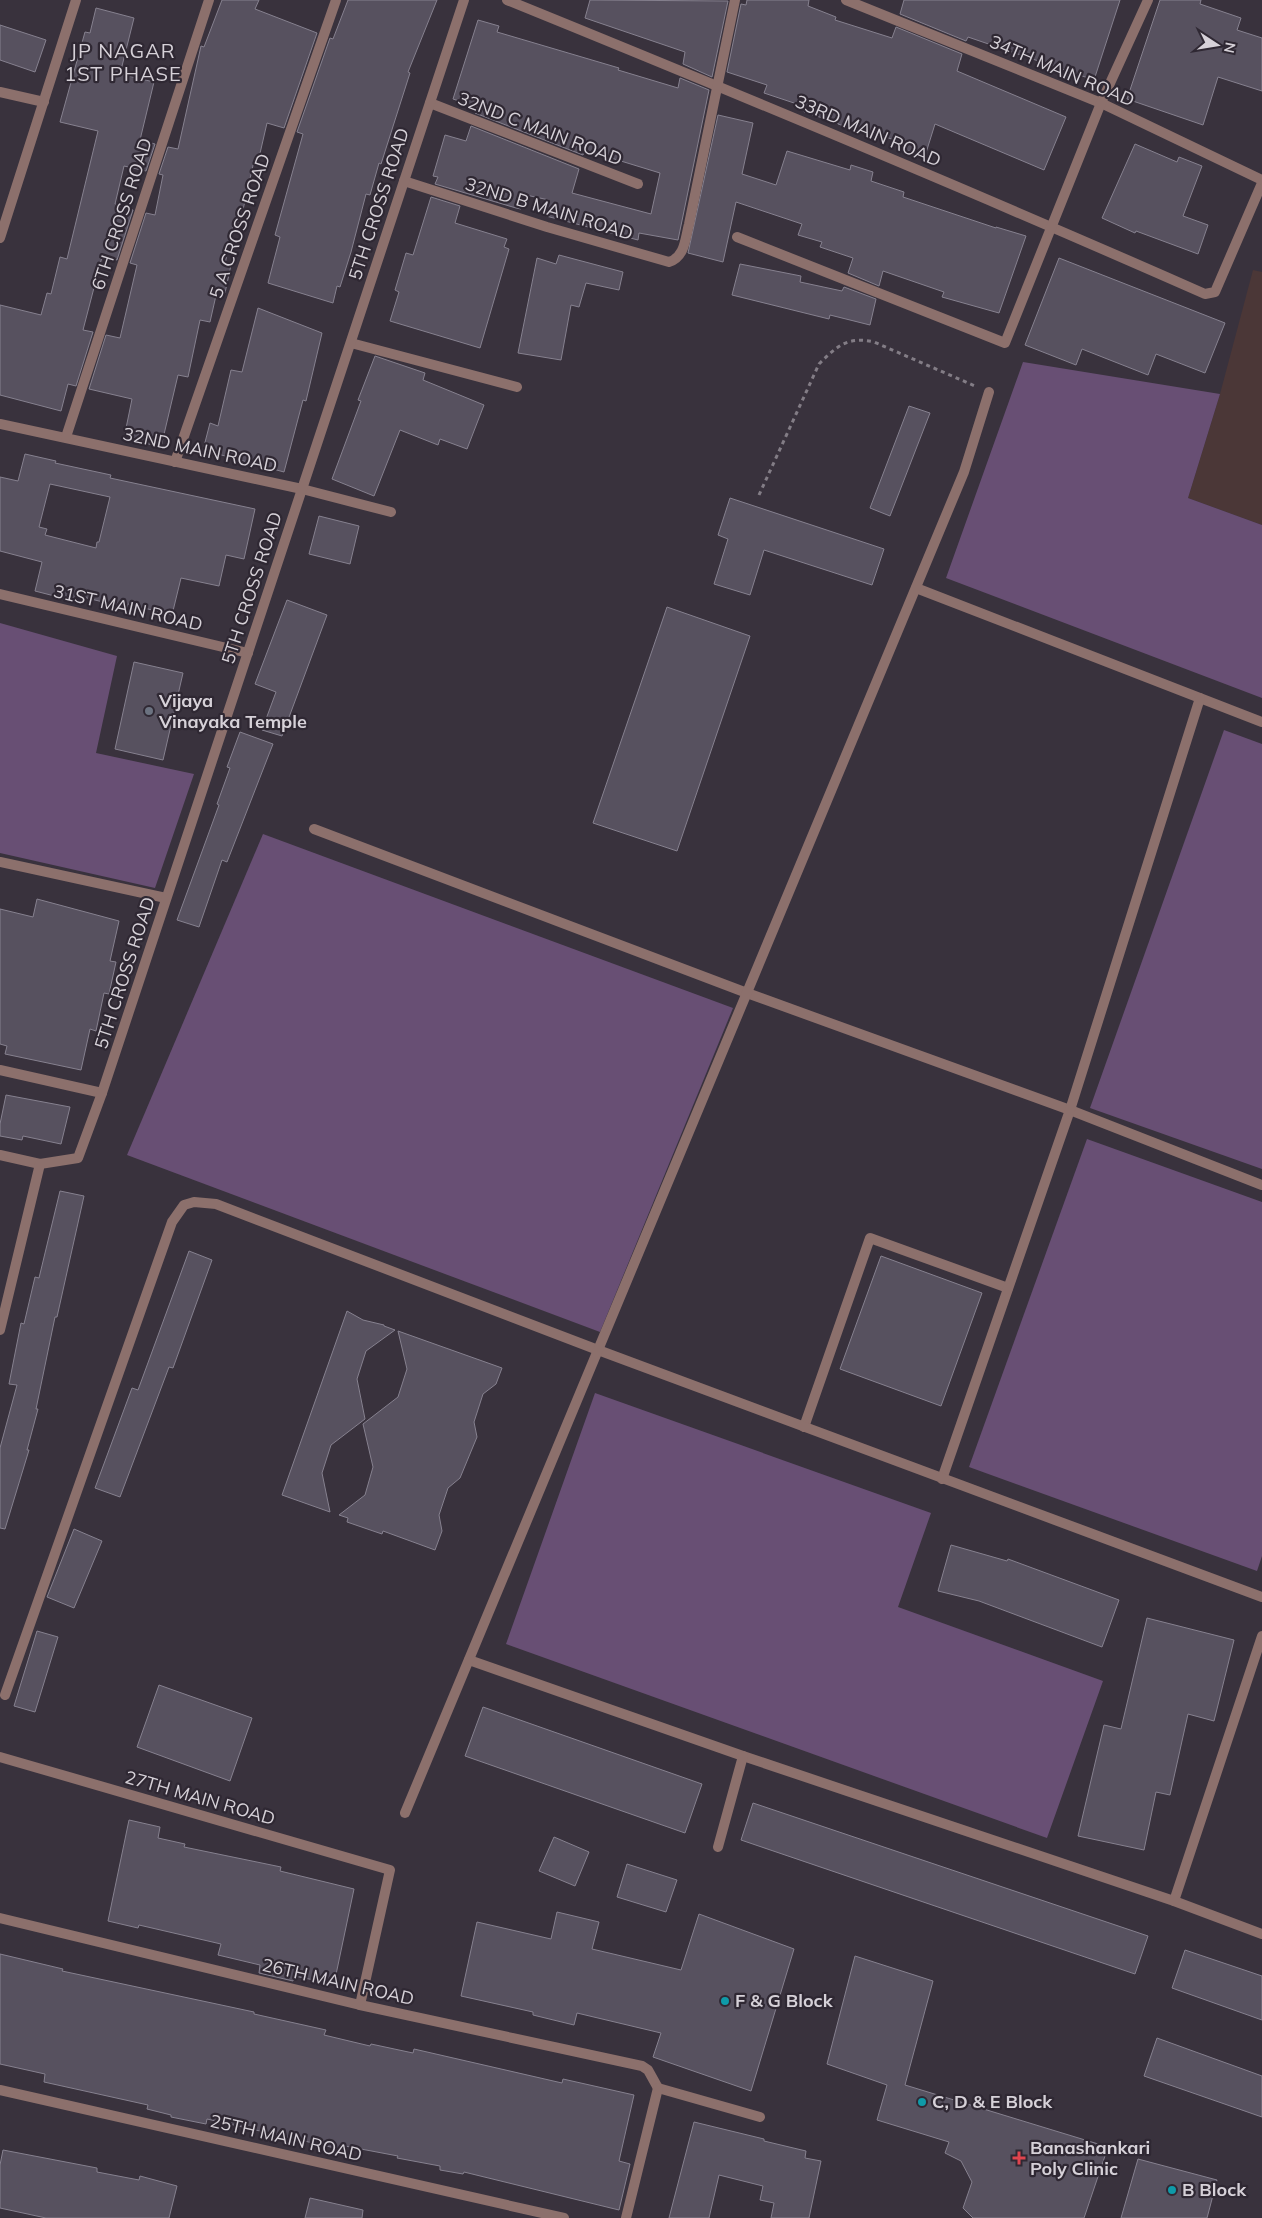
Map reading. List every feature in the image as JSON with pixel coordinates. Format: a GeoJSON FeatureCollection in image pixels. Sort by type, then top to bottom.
{"type":"FeatureCollection","features":[{"type":"Feature","properties":{"kind":"street"},"geometry":{"type":"LineString","coordinates":[[0,238],[76,0]]}},
{"type":"Feature","properties":{"kind":"street","name":"6TH CROSS ROAD"},"geometry":{"type":"LineString","coordinates":[[66,437],[209,0]]}},
{"type":"Feature","properties":{"kind":"street","name":"5 A CROSS ROAD"},"geometry":{"type":"LineString","coordinates":[[175,462],[336,0]]}},
{"type":"Feature","properties":{"kind":"street","name":"5TH CROSS ROAD"},"geometry":{"type":"LineString","coordinates":[[40,1164],[78,1158],[102,1093],[464,0]]}},
{"type":"Feature","properties":{"kind":"street","name":"33RD MAIN ROAD"},"geometry":{"type":"LineString","coordinates":[[507,0],[1052,226],[1205,294],[1215,292],[1262,181]]}},
{"type":"Feature","properties":{"kind":"street"},"geometry":{"type":"LineString","coordinates":[[718,86],[736,0]]}},
{"type":"Feature","properties":{"kind":"street","name":"34TH MAIN ROAD"},"geometry":{"type":"LineString","coordinates":[[846,0],[1101,103],[1262,181]]}},
{"type":"Feature","properties":{"kind":"street"},"geometry":{"type":"LineString","coordinates":[[737,237],[1005,343],[1101,103],[1148,0]]}},
{"type":"Feature","properties":{"kind":"street","name":"32ND B MAIN ROAD"},"geometry":{"type":"LineString","coordinates":[[404,181],[547,227],[668,262],[676,259],[682,253],[718,86]]}},
{"type":"Feature","properties":{"kind":"street"},"geometry":{"type":"LineString","coordinates":[[0,92],[44,102]]}},
{"type":"Feature","properties":{"kind":"street","name":"32ND C MAIN ROAD"},"geometry":{"type":"LineString","coordinates":[[430,103],[638,184]]}},
{"type":"Feature","properties":{"kind":"street"},"geometry":{"type":"LineString","coordinates":[[351,342],[517,387]]}},
{"type":"Feature","properties":{"kind":"street"},"geometry":{"type":"LineString","coordinates":[[405,1813],[964,472],[989,392]]}},
{"type":"Feature","properties":{"kind":"street","name":"32ND MAIN ROAD"},"geometry":{"type":"LineString","coordinates":[[0,424],[302,489],[391,512]]}},
{"type":"Feature","properties":{"kind":"street"},"geometry":{"type":"LineString","coordinates":[[916,588],[1262,722]]}},
{"type":"Feature","properties":{"kind":"street","name":"31ST MAIN ROAD"},"geometry":{"type":"LineString","coordinates":[[0,594],[248,653]]}},
{"type":"Feature","properties":{"kind":"street"},"geometry":{"type":"LineString","coordinates":[[942,1479],[1070,1110],[1200,698]]}},
{"type":"Feature","properties":{"kind":"street"},"geometry":{"type":"LineString","coordinates":[[314,829],[747,993],[1070,1110],[1262,1185]]}},
{"type":"Feature","properties":{"kind":"street"},"geometry":{"type":"LineString","coordinates":[[0,862],[166,898]]}},
{"type":"Feature","properties":{"kind":"street"},"geometry":{"type":"LineString","coordinates":[[0,1070],[102,1093]]}},
{"type":"Feature","properties":{"kind":"street"},"geometry":{"type":"LineString","coordinates":[[0,1155],[40,1164],[0,1330]]}},
{"type":"Feature","properties":{"kind":"street"},"geometry":{"type":"LineString","coordinates":[[5,1695],[172,1222],[184,1205],[194,1202],[216,1204],[598,1350],[1262,1597]]}},
{"type":"Feature","properties":{"kind":"street"},"geometry":{"type":"LineString","coordinates":[[804,1427],[870,1238],[1008,1288]]}},
{"type":"Feature","properties":{"kind":"street"},"geometry":{"type":"LineString","coordinates":[[1174,1902],[1262,1636]]}},
{"type":"Feature","properties":{"kind":"street"},"geometry":{"type":"LineString","coordinates":[[469,1660],[743,1756],[1174,1902],[1262,1934]]}},
{"type":"Feature","properties":{"kind":"street"},"geometry":{"type":"LineString","coordinates":[[718,1847],[743,1756]]}},
{"type":"Feature","properties":{"kind":"street","name":"27TH MAIN ROAD"},"geometry":{"type":"LineString","coordinates":[[0,1757],[390,1870],[360,2005]]}},
{"type":"Feature","properties":{"kind":"street","name":"26TH MAIN ROAD"},"geometry":{"type":"LineString","coordinates":[[0,1918],[360,2005],[642,2066],[648,2070],[658,2088]]}},
{"type":"Feature","properties":{"kind":"street"},"geometry":{"type":"LineString","coordinates":[[626,2218],[658,2088],[760,2117]]}},
{"type":"Feature","properties":{"kind":"street","name":"25TH MAIN ROAD"},"geometry":{"type":"LineString","coordinates":[[0,2090],[564,2218]]}},
{"type":"Feature","properties":{"kind":"path"},"geometry":{"type":"LineString","coordinates":[[759,495],[819,364],[834,350],[847,342],[861,339],[874,342],[989,392]]}},
{"type":"Feature","properties":{"kind":"shaded area"},"geometry":{"type":"Polygon","coordinates":[[[1253,270],[1262,272],[1262,525],[1188,498],[1220,394],[1253,270]]]}},
{"type":"Feature","properties":{"kind":"shaded area"},"geometry":{"type":"Polygon","coordinates":[[[1023,362],[1220,394],[1188,498],[1262,525],[1262,698],[946,578],[1023,362]]]}},
{"type":"Feature","properties":{"kind":"shaded area"},"geometry":{"type":"Polygon","coordinates":[[[0,623],[117,656],[96,753],[194,774],[155,888],[0,853],[0,623]]]}},
{"type":"Feature","properties":{"kind":"shaded area"},"geometry":{"type":"Polygon","coordinates":[[[1224,730],[1262,744],[1262,1169],[1090,1108],[1224,730]]]}},
{"type":"Feature","properties":{"kind":"shaded area"},"geometry":{"type":"Polygon","coordinates":[[[263,834],[733,1008],[600,1332],[127,1155],[263,834]]]}},
{"type":"Feature","properties":{"kind":"shaded area"},"geometry":{"type":"Polygon","coordinates":[[[1087,1139],[1262,1202],[1262,1556],[1257,1571],[969,1467],[1087,1139]]]}},
{"type":"Feature","properties":{"kind":"shaded area"},"geometry":{"type":"Polygon","coordinates":[[[595,1393],[931,1513],[898,1607],[1103,1681],[1047,1838],[506,1644],[595,1393]]]}},
{"type":"Feature","properties":{"kind":"building"},"geometry":{"type":"Polygon","coordinates":[[[222,0],[259,0],[255,9],[317,33],[284,128],[267,123],[258,162],[254,161],[240,223],[234,221],[225,264],[231,265],[225,293],[217,291],[210,322],[200,320],[188,377],[178,375],[161,447],[124,438],[132,399],[89,389],[106,335],[120,338],[137,265],[130,263],[146,213],[155,215],[163,175],[159,174],[168,147],[178,149],[201,46],[204,47],[222,0]]]}},
{"type":"Feature","properties":{"kind":"building"},"geometry":{"type":"Polygon","coordinates":[[[348,0],[437,0],[408,72],[410,73],[370,195],[366,194],[351,252],[340,287],[337,286],[333,303],[268,283],[280,237],[275,235],[303,134],[297,132],[330,38],[333,39],[348,0]]]}},
{"type":"Feature","properties":{"kind":"building"},"geometry":{"type":"Polygon","coordinates":[[[590,0],[728,1],[712,77],[683,64],[685,52],[585,18],[590,0]]]}},
{"type":"Feature","properties":{"kind":"building"},"geometry":{"type":"Polygon","coordinates":[[[747,0],[809,0],[808,6],[836,17],[835,20],[892,38],[896,27],[962,54],[957,71],[1066,117],[1044,170],[935,124],[925,156],[899,148],[900,142],[863,129],[862,132],[804,112],[806,107],[764,93],[767,85],[727,72],[741,4],[746,5],[747,0]]]}},
{"type":"Feature","properties":{"kind":"building"},"geometry":{"type":"Polygon","coordinates":[[[904,0],[1120,0],[1094,80],[968,37],[966,41],[900,14],[904,0]]]}},
{"type":"Feature","properties":{"kind":"building"},"geometry":{"type":"Polygon","coordinates":[[[1160,0],[1201,0],[1200,4],[1241,18],[1237,30],[1262,38],[1262,91],[1218,77],[1203,125],[1127,99],[1160,0]]]}},
{"type":"Feature","properties":{"kind":"building"},"geometry":{"type":"Polygon","coordinates":[[[96,8],[134,18],[120,74],[154,82],[140,140],[155,144],[146,171],[124,166],[115,204],[119,205],[119,207],[133,210],[117,260],[102,257],[83,330],[93,332],[76,386],[68,384],[61,411],[0,395],[0,305],[41,315],[47,293],[51,294],[60,257],[67,259],[98,131],[60,122],[85,32],[90,33],[96,8]]]}},
{"type":"Feature","properties":{"kind":"building"},"geometry":{"type":"Polygon","coordinates":[[[478,20],[499,26],[497,32],[619,68],[618,70],[678,88],[680,78],[709,90],[678,240],[639,233],[638,240],[546,216],[549,200],[526,195],[521,209],[435,184],[438,177],[433,176],[445,135],[466,141],[471,126],[579,169],[572,193],[651,214],[660,173],[585,150],[583,155],[475,113],[477,107],[453,99],[478,20]]]}},
{"type":"Feature","properties":{"kind":"building"},"geometry":{"type":"Polygon","coordinates":[[[0,25],[46,40],[35,72],[0,60],[0,25]]]}},
{"type":"Feature","properties":{"kind":"building"},"geometry":{"type":"Polygon","coordinates":[[[718,115],[753,123],[742,174],[776,185],[787,151],[850,170],[851,165],[873,172],[871,181],[904,192],[903,197],[1026,236],[999,313],[942,297],[944,292],[883,271],[879,286],[848,273],[853,258],[820,247],[822,242],[798,235],[802,224],[736,202],[723,262],[688,253],[718,115]]]}},
{"type":"Feature","properties":{"kind":"building"},"geometry":{"type":"Polygon","coordinates":[[[1135,144],[1177,162],[1179,157],[1202,166],[1183,216],[1208,225],[1198,254],[1136,231],[1135,233],[1102,218],[1135,144]]]}},
{"type":"Feature","properties":{"kind":"building"},"geometry":{"type":"Polygon","coordinates":[[[431,197],[460,206],[455,223],[507,239],[504,247],[509,249],[480,348],[390,321],[399,292],[395,290],[406,253],[413,255],[431,197]]]}},
{"type":"Feature","properties":{"kind":"building"},"geometry":{"type":"Polygon","coordinates":[[[559,255],[623,272],[619,290],[586,283],[579,307],[571,305],[561,360],[518,353],[537,258],[556,264],[559,255]]]}},
{"type":"Feature","properties":{"kind":"building"},"geometry":{"type":"Polygon","coordinates":[[[1059,258],[1225,323],[1205,373],[1156,354],[1148,375],[1082,349],[1076,365],[1025,345],[1059,258]]]}},
{"type":"Feature","properties":{"kind":"building"},"geometry":{"type":"Polygon","coordinates":[[[740,264],[801,276],[800,282],[842,291],[844,287],[876,299],[870,325],[830,315],[829,319],[732,295],[740,264]]]}},
{"type":"Feature","properties":{"kind":"building"},"geometry":{"type":"Polygon","coordinates":[[[258,308],[322,333],[306,401],[303,400],[284,472],[203,450],[210,423],[218,426],[231,370],[242,372],[258,308]]]}},
{"type":"Feature","properties":{"kind":"building"},"geometry":{"type":"Polygon","coordinates":[[[375,356],[425,373],[423,380],[484,405],[467,449],[440,439],[438,445],[400,430],[374,496],[332,479],[361,401],[358,400],[375,356]]]}},
{"type":"Feature","properties":{"kind":"building"},"geometry":{"type":"Polygon","coordinates":[[[909,406],[930,413],[890,516],[870,508],[909,406]]]}},
{"type":"Feature","properties":{"kind":"building"},"geometry":{"type":"Polygon","coordinates":[[[25,454],[56,461],[55,463],[111,475],[110,478],[255,509],[244,559],[226,555],[219,586],[181,578],[172,615],[128,604],[127,608],[79,596],[78,602],[35,591],[42,562],[0,551],[0,477],[18,481],[25,454]],[[50,484],[39,527],[47,529],[45,535],[96,548],[110,497],[50,484]]]}},
{"type":"Feature","properties":{"kind":"building"},"geometry":{"type":"Polygon","coordinates":[[[730,498],[884,549],[872,585],[764,550],[750,595],[714,584],[728,539],[718,535],[730,498]]]}},
{"type":"Feature","properties":{"kind":"building"},"geometry":{"type":"Polygon","coordinates":[[[319,516],[359,526],[350,564],[309,554],[319,516]]]}},
{"type":"Feature","properties":{"kind":"building"},"geometry":{"type":"Polygon","coordinates":[[[287,600],[327,615],[282,736],[262,730],[276,692],[255,684],[287,600]]]}},
{"type":"Feature","properties":{"kind":"building"},"geometry":{"type":"Polygon","coordinates":[[[667,607],[750,636],[677,851],[593,823],[667,607]]]}},
{"type":"Feature","properties":{"kind":"building","name":"Vijaya Vinayaka Temple"},"geometry":{"type":"Polygon","coordinates":[[[134,662],[183,673],[163,760],[115,749],[134,662]]]}},
{"type":"Feature","properties":{"kind":"building"},"geometry":{"type":"Polygon","coordinates":[[[240,732],[273,744],[227,862],[222,860],[199,927],[177,920],[219,805],[217,804],[230,768],[227,767],[240,732]]]}},
{"type":"Feature","properties":{"kind":"building"},"geometry":{"type":"Polygon","coordinates":[[[37,899],[119,921],[110,961],[116,962],[109,994],[104,993],[96,1031],[90,1029],[81,1070],[5,1054],[7,1046],[0,1044],[0,909],[33,917],[37,899]]]}},
{"type":"Feature","properties":{"kind":"building"},"geometry":{"type":"Polygon","coordinates":[[[6,1095],[70,1107],[61,1144],[23,1136],[22,1140],[0,1136],[0,1124],[6,1095]]]}},
{"type":"Feature","properties":{"kind":"building"},"geometry":{"type":"Polygon","coordinates":[[[60,1191],[84,1196],[57,1317],[55,1317],[36,1409],[38,1409],[27,1450],[29,1450],[5,1529],[0,1528],[0,1448],[17,1385],[9,1384],[21,1323],[24,1324],[35,1277],[39,1278],[60,1191]]]}},
{"type":"Feature","properties":{"kind":"building"},"geometry":{"type":"Polygon","coordinates":[[[189,1251],[212,1260],[173,1368],[169,1367],[120,1497],[95,1488],[132,1388],[138,1390],[189,1251]]]}},
{"type":"Feature","properties":{"kind":"building"},"geometry":{"type":"Polygon","coordinates":[[[881,1256],[982,1293],[941,1406],[840,1369],[881,1256]]]}},
{"type":"Feature","properties":{"kind":"building"},"geometry":{"type":"Polygon","coordinates":[[[347,1311],[363,1320],[395,1330],[366,1351],[357,1379],[365,1419],[331,1445],[322,1473],[330,1512],[282,1495],[347,1311]]]}},
{"type":"Feature","properties":{"kind":"building"},"geometry":{"type":"Polygon","coordinates":[[[398,1331],[502,1368],[496,1384],[483,1394],[474,1422],[477,1437],[460,1478],[448,1488],[439,1515],[442,1531],[435,1550],[383,1531],[382,1534],[347,1522],[348,1518],[339,1515],[365,1495],[373,1467],[363,1424],[398,1397],[407,1369],[398,1331]]]}},
{"type":"Feature","properties":{"kind":"building"},"geometry":{"type":"Polygon","coordinates":[[[74,1529],[102,1541],[74,1608],[47,1597],[74,1529]]]}},
{"type":"Feature","properties":{"kind":"building"},"geometry":{"type":"Polygon","coordinates":[[[951,1545],[1007,1561],[1008,1559],[1119,1600],[1102,1647],[979,1601],[938,1591],[951,1545]]]}},
{"type":"Feature","properties":{"kind":"building"},"geometry":{"type":"Polygon","coordinates":[[[1147,1618],[1234,1640],[1214,1721],[1188,1714],[1170,1795],[1156,1792],[1144,1850],[1078,1836],[1104,1725],[1121,1729],[1147,1618]]]}},
{"type":"Feature","properties":{"kind":"building"},"geometry":{"type":"Polygon","coordinates":[[[37,1631],[58,1637],[35,1712],[14,1706],[37,1631]]]}},
{"type":"Feature","properties":{"kind":"building"},"geometry":{"type":"Polygon","coordinates":[[[159,1685],[252,1718],[230,1781],[137,1747],[159,1685]]]}},
{"type":"Feature","properties":{"kind":"building"},"geometry":{"type":"Polygon","coordinates":[[[483,1707],[702,1784],[685,1833],[465,1756],[483,1707]]]}},
{"type":"Feature","properties":{"kind":"building"},"geometry":{"type":"Polygon","coordinates":[[[753,1803],[1148,1936],[1135,1974],[741,1840],[753,1803]]]}},
{"type":"Feature","properties":{"kind":"building"},"geometry":{"type":"Polygon","coordinates":[[[129,1820],[160,1827],[158,1838],[185,1844],[184,1847],[281,1867],[280,1871],[354,1889],[334,1984],[294,1976],[293,1981],[259,1973],[260,1965],[218,1955],[221,1944],[139,1925],[138,1928],[108,1921],[129,1820]]]}},
{"type":"Feature","properties":{"kind":"building"},"geometry":{"type":"Polygon","coordinates":[[[554,1837],[589,1852],[575,1886],[539,1871],[554,1837]]]}},
{"type":"Feature","properties":{"kind":"building"},"geometry":{"type":"Polygon","coordinates":[[[627,1864],[677,1880],[666,1912],[617,1897],[627,1864]]]}},
{"type":"Feature","properties":{"kind":"building"},"geometry":{"type":"Polygon","coordinates":[[[557,1912],[599,1922],[592,1949],[681,1970],[699,1914],[794,1949],[751,2091],[653,2057],[661,2033],[577,2013],[574,2025],[533,2015],[533,2012],[461,1996],[477,1922],[551,1939],[557,1912]]]}},
{"type":"Feature","properties":{"kind":"building"},"geometry":{"type":"Polygon","coordinates":[[[1185,1950],[1262,1976],[1262,2020],[1172,1988],[1185,1950]]]}},
{"type":"Feature","properties":{"kind":"building"},"geometry":{"type":"Polygon","coordinates":[[[0,1954],[63,1969],[62,1971],[254,2012],[254,2014],[326,2030],[324,2035],[370,2046],[371,2044],[413,2053],[414,2049],[562,2083],[563,2079],[634,2095],[619,2161],[630,2164],[619,2210],[464,2172],[463,2174],[440,2170],[440,2166],[397,2158],[398,2156],[345,2146],[344,2150],[207,2119],[206,2124],[171,2117],[171,2115],[147,2109],[148,2105],[44,2082],[45,2074],[0,2064],[0,1954]]]}},
{"type":"Feature","properties":{"kind":"building","name":"C, D & E Block"},"geometry":{"type":"Polygon","coordinates":[[[855,1956],[933,1981],[905,2085],[1108,2147],[1084,2218],[973,2218],[963,2208],[972,2182],[961,2161],[945,2153],[949,2142],[877,2120],[887,2085],[827,2064],[855,1956]]]}},
{"type":"Feature","properties":{"kind":"building"},"geometry":{"type":"Polygon","coordinates":[[[1157,2038],[1262,2076],[1262,2117],[1144,2076],[1157,2038]]]}},
{"type":"Feature","properties":{"kind":"building"},"geometry":{"type":"Polygon","coordinates":[[[694,2122],[806,2151],[805,2158],[821,2161],[809,2218],[771,2218],[774,2203],[760,2200],[763,2186],[719,2175],[709,2218],[669,2218],[694,2122]]]}},
{"type":"Feature","properties":{"kind":"building"},"geometry":{"type":"Polygon","coordinates":[[[3,2150],[97,2168],[97,2172],[139,2180],[140,2176],[177,2186],[169,2218],[46,2218],[0,2208],[0,2165],[3,2150]]]}},
{"type":"Feature","properties":{"kind":"building","name":"B Block"},"geometry":{"type":"Polygon","coordinates":[[[1138,2159],[1217,2180],[1207,2218],[1121,2218],[1138,2159]]]}},
{"type":"Feature","properties":{"kind":"building"},"geometry":{"type":"Polygon","coordinates":[[[310,2198],[363,2210],[362,2218],[305,2218],[310,2198]]]}},
{"type":"Feature","properties":{"kind":"place","name":"Vijaya Vinayaka Temple"},"geometry":{"type":"Point","coordinates":[149,711]}},
{"type":"Feature","properties":{"kind":"place","name":"F & G Block"},"geometry":{"type":"Point","coordinates":[725,2001]}},
{"type":"Feature","properties":{"kind":"place","name":"C, D & E Block"},"geometry":{"type":"Point","coordinates":[922,2102]}},
{"type":"Feature","properties":{"kind":"place","name":"Banashankari Poly Clinic"},"geometry":{"type":"Point","coordinates":[1019,2158]}},
{"type":"Feature","properties":{"kind":"place","name":"B Block"},"geometry":{"type":"Point","coordinates":[1172,2190]}},
{"type":"Feature","properties":{"kind":"district","name":"JP NAGAR 1ST PHASE"},"geometry":{"type":"Point","coordinates":[123,62]}}]}
